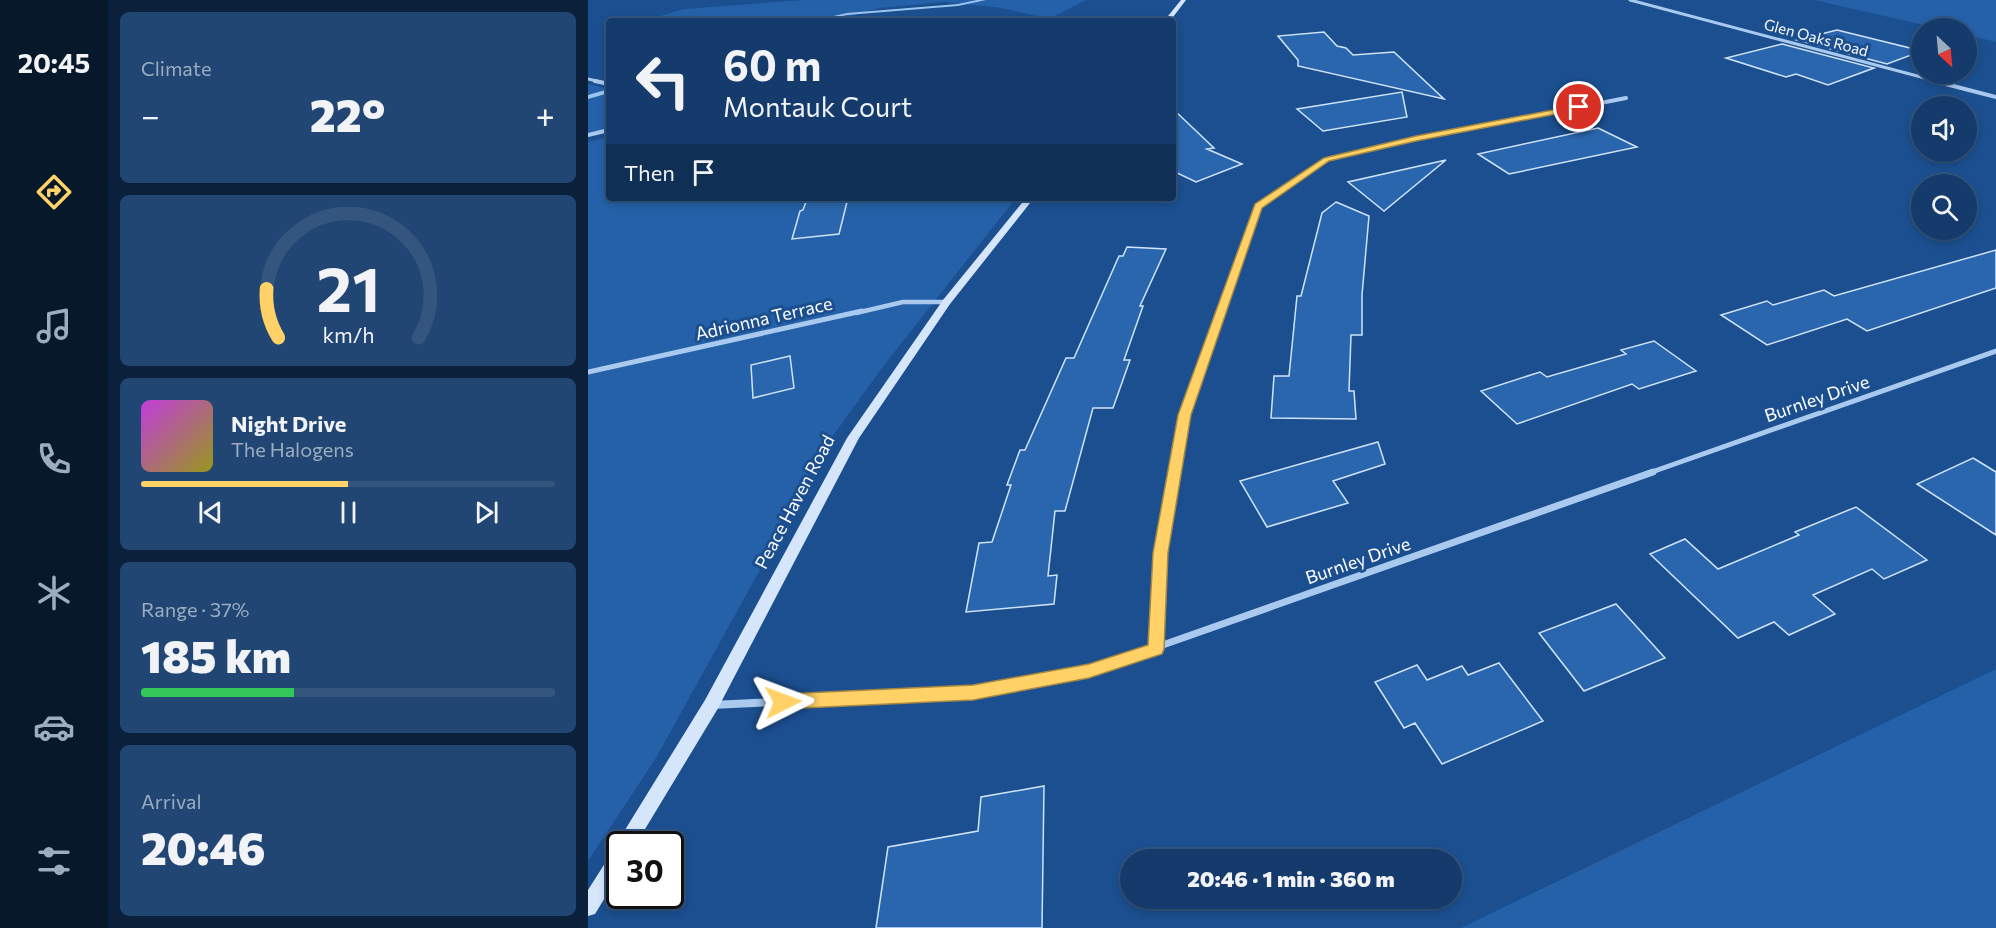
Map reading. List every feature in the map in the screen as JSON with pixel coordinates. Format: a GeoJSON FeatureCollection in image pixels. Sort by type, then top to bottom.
{"type":"FeatureCollection","features":[{"type":"Feature","properties":{"kind":"main road"},"geometry":{"type":"LineString","coordinates":[[1169,18],[1184,0]]}},
{"type":"Feature","properties":{"kind":"main road","name":"Peace Haven Road"},"geometry":{"type":"LineString","coordinates":[[634,831],[711,705],[853,438],[946,302],[1028,201]]}},
{"type":"Feature","properties":{"kind":"main road"},"geometry":{"type":"LineString","coordinates":[[588,906],[606,877]]}},
{"type":"Feature","properties":{"kind":"street","name":"Glen Oaks Road"},"geometry":{"type":"LineString","coordinates":[[1630,0],[1996,97]]}},
{"type":"Feature","properties":{"kind":"street"},"geometry":{"type":"LineString","coordinates":[[588,79],[606,83]]}},
{"type":"Feature","properties":{"kind":"street"},"geometry":{"type":"LineString","coordinates":[[1156,649],[1161,553],[1184,415],[1258,206],[1327,159],[1416,139],[1626,98]]}},
{"type":"Feature","properties":{"kind":"street"},"geometry":{"type":"LineString","coordinates":[[588,135],[606,131]]}},
{"type":"Feature","properties":{"kind":"street","name":"Adrionna Terrace"},"geometry":{"type":"LineString","coordinates":[[588,372],[903,302],[946,302]]}},
{"type":"Feature","properties":{"kind":"street","name":"Burnley Drive"},"geometry":{"type":"LineString","coordinates":[[711,705],[973,692],[1089,671],[1996,351]]}},
{"type":"Feature","properties":{"kind":"shaded area"},"geometry":{"type":"Polygon","coordinates":[[[803,0],[1086,0],[1051,18],[1002,8],[944,2],[879,8],[844,18],[653,18],[684,9],[803,0]]]}},
{"type":"Feature","properties":{"kind":"shaded area"},"geometry":{"type":"Polygon","coordinates":[[[1814,0],[1996,0],[1996,42],[1977,37],[1977,18],[1911,18],[1911,22],[1814,0]]]}},
{"type":"Feature","properties":{"kind":"shaded area"},"geometry":{"type":"Polygon","coordinates":[[[588,84],[606,88],[606,130],[588,134],[588,84]]]}},
{"type":"Feature","properties":{"kind":"shaded area"},"geometry":{"type":"Polygon","coordinates":[[[606,138],[606,201],[1014,201],[885,364],[822,451],[803,492],[656,758],[588,861],[588,142],[606,138]]]}},
{"type":"Feature","properties":{"kind":"shaded area"},"geometry":{"type":"Polygon","coordinates":[[[1996,669],[1996,928],[1461,928],[1996,669]]]}},
{"type":"Feature","properties":{"kind":"building"},"geometry":{"type":"Polygon","coordinates":[[[1837,30],[1911,48],[1911,55],[1887,64],[1797,40],[1837,30]]]}},
{"type":"Feature","properties":{"kind":"building"},"geometry":{"type":"Polygon","coordinates":[[[1324,32],[1337,46],[1346,48],[1353,55],[1394,52],[1444,99],[1298,66],[1298,60],[1278,36],[1324,32]]]}},
{"type":"Feature","properties":{"kind":"building"},"geometry":{"type":"Polygon","coordinates":[[[1782,44],[1874,68],[1828,85],[1796,74],[1786,77],[1726,58],[1782,44]]]}},
{"type":"Feature","properties":{"kind":"building"},"geometry":{"type":"Polygon","coordinates":[[[1402,92],[1407,117],[1323,131],[1297,109],[1402,92]]]}},
{"type":"Feature","properties":{"kind":"building"},"geometry":{"type":"Polygon","coordinates":[[[1176,112],[1214,148],[1207,149],[1242,164],[1196,182],[1176,172],[1176,112]]]}},
{"type":"Feature","properties":{"kind":"building"},"geometry":{"type":"Polygon","coordinates":[[[1598,128],[1637,147],[1509,174],[1478,154],[1598,128]]]}},
{"type":"Feature","properties":{"kind":"building"},"geometry":{"type":"Polygon","coordinates":[[[1446,160],[1384,211],[1348,182],[1446,160]]]}},
{"type":"Feature","properties":{"kind":"building"},"geometry":{"type":"Polygon","coordinates":[[[847,201],[839,234],[792,239],[800,211],[803,210],[806,202],[847,201]]]}},
{"type":"Feature","properties":{"kind":"building"},"geometry":{"type":"Polygon","coordinates":[[[1336,202],[1369,216],[1362,295],[1362,335],[1351,335],[1349,391],[1354,391],[1356,419],[1271,418],[1274,376],[1289,376],[1297,296],[1301,296],[1322,213],[1336,202]]]}},
{"type":"Feature","properties":{"kind":"building"},"geometry":{"type":"Polygon","coordinates":[[[1127,247],[1166,249],[1140,306],[1143,306],[1124,360],[1130,360],[1113,408],[1093,408],[1065,511],[1055,511],[1048,576],[1057,575],[1054,604],[966,612],[979,543],[992,542],[1011,485],[1007,485],[1020,450],[1025,450],[1066,358],[1074,358],[1119,256],[1123,256],[1127,247]]]}},
{"type":"Feature","properties":{"kind":"building"},"geometry":{"type":"Polygon","coordinates":[[[1996,250],[1996,288],[1867,331],[1847,319],[1767,345],[1721,315],[1767,301],[1773,305],[1824,290],[1834,296],[1996,250]]]}},
{"type":"Feature","properties":{"kind":"building"},"geometry":{"type":"Polygon","coordinates":[[[1654,341],[1696,371],[1639,389],[1632,384],[1517,424],[1481,391],[1540,372],[1547,377],[1626,354],[1621,350],[1654,341]]]}},
{"type":"Feature","properties":{"kind":"building"},"geometry":{"type":"Polygon","coordinates":[[[790,356],[794,388],[753,398],[751,365],[790,356]]]}},
{"type":"Feature","properties":{"kind":"building"},"geometry":{"type":"Polygon","coordinates":[[[1378,442],[1385,464],[1333,481],[1348,503],[1267,527],[1240,481],[1378,442]]]}},
{"type":"Feature","properties":{"kind":"building"},"geometry":{"type":"Polygon","coordinates":[[[1973,458],[1996,472],[1996,535],[1917,484],[1973,458]]]}},
{"type":"Feature","properties":{"kind":"building"},"geometry":{"type":"Polygon","coordinates":[[[1856,507],[1927,560],[1884,579],[1872,569],[1813,595],[1835,614],[1789,635],[1774,622],[1738,638],[1650,554],[1685,539],[1718,569],[1799,535],[1795,532],[1856,507]]]}},
{"type":"Feature","properties":{"kind":"building"},"geometry":{"type":"Polygon","coordinates":[[[1616,604],[1665,658],[1584,691],[1539,633],[1616,604]]]}},
{"type":"Feature","properties":{"kind":"building"},"geometry":{"type":"Polygon","coordinates":[[[1499,663],[1543,721],[1442,764],[1415,723],[1404,728],[1375,682],[1417,665],[1427,680],[1462,666],[1468,675],[1499,663]]]}},
{"type":"Feature","properties":{"kind":"building"},"geometry":{"type":"Polygon","coordinates":[[[1044,786],[1042,928],[876,928],[888,847],[978,831],[981,797],[1044,786]]]}},
{"type":"Feature","properties":{"kind":"waterway"},"geometry":{"type":"LineString","coordinates":[[828,18],[847,14],[958,5],[984,0]]}},
{"type":"Feature","properties":{"kind":"waterway"},"geometry":{"type":"LineString","coordinates":[[588,97],[606,92]]}},
{"type":"Feature","properties":{"kind":"route"},"geometry":{"type":"LineString","coordinates":[[783,702],[973,692],[1089,671],[1156,649],[1161,553],[1184,415],[1258,206],[1327,159],[1579,107]]}}]}
